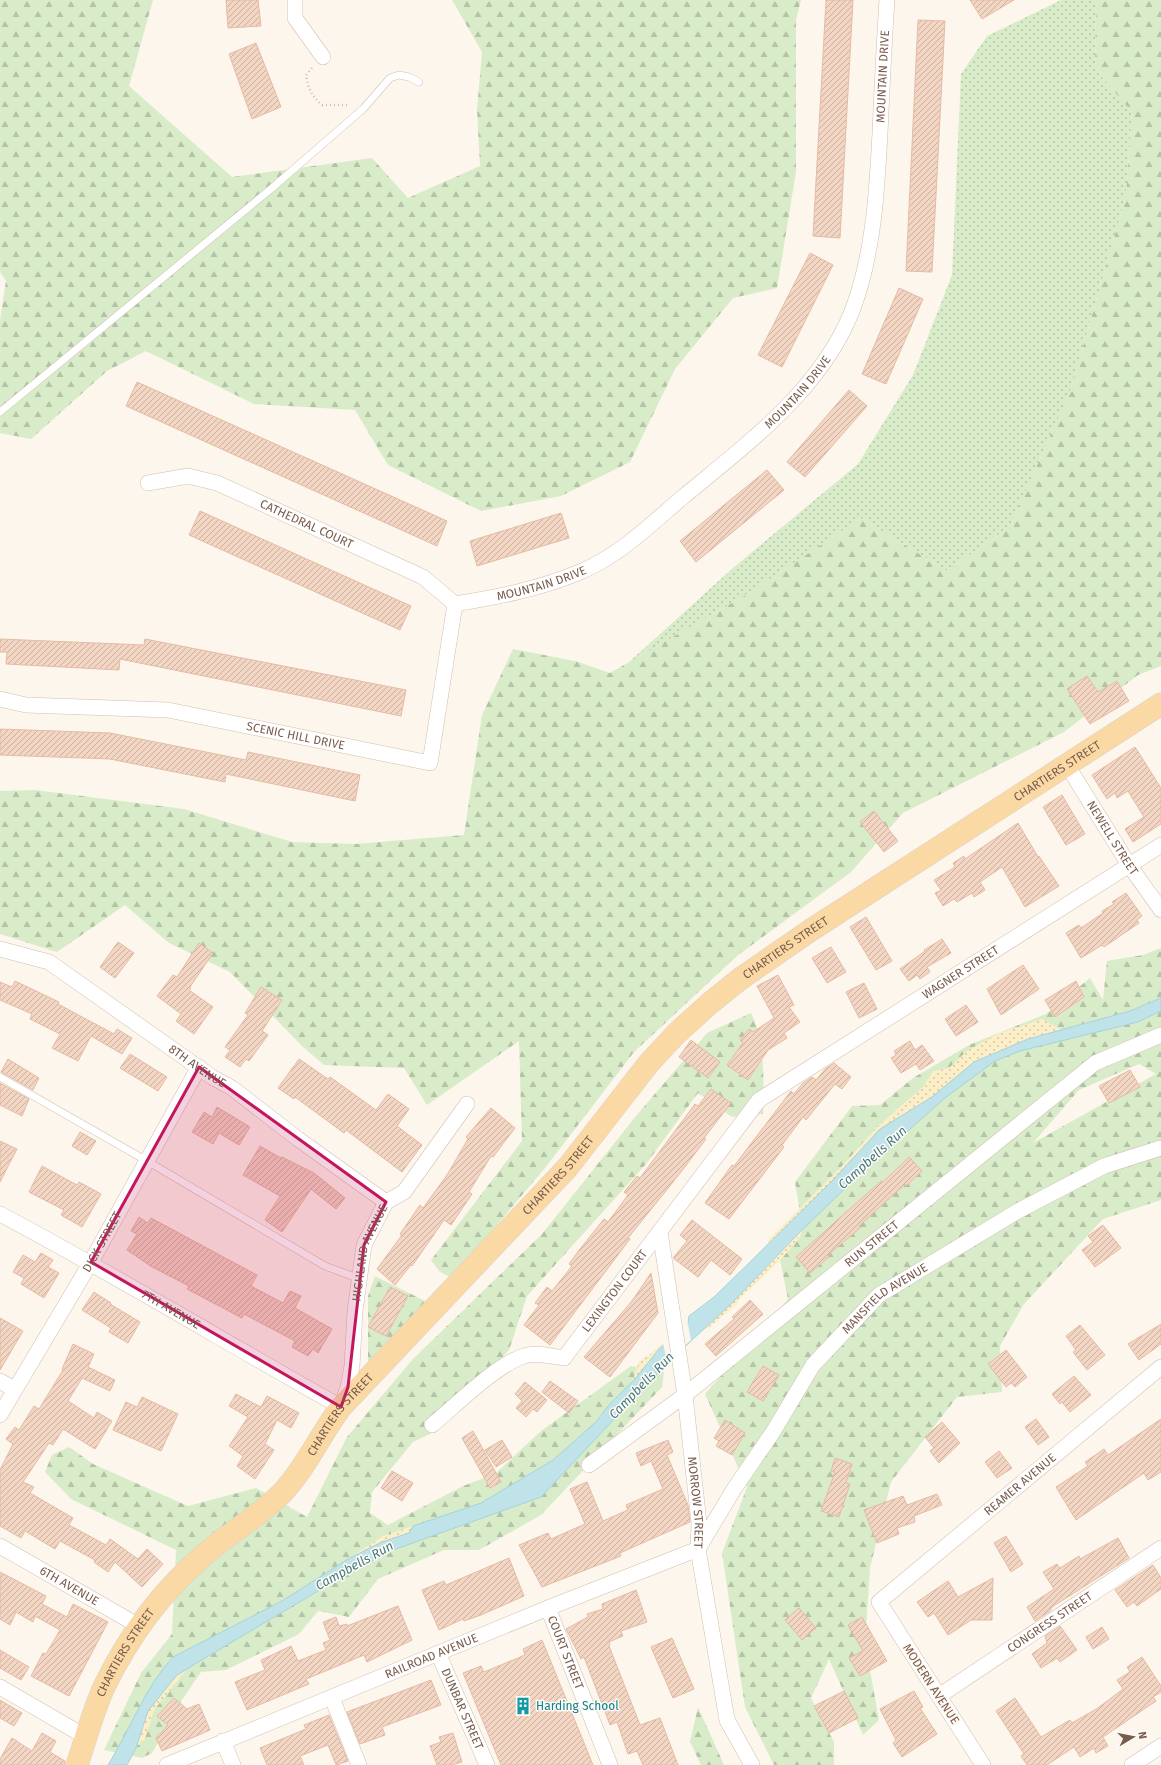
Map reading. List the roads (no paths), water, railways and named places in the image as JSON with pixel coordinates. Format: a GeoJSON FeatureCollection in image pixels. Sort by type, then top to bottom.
{"type":"FeatureCollection","features":[{"type":"Feature","properties":{"kind":"main road","name":"CHARTIERS STREET"},"geometry":{"type":"LineString","coordinates":[[77,1765],[105,1686],[139,1626],[184,1572],[282,1493],[299,1474],[324,1430],[341,1407],[568,1168],[650,1063],[677,1034],[709,1004],[780,951],[1161,704]]}},
{"type":"Feature","properties":{"kind":"street"},"geometry":{"type":"LineString","coordinates":[[295,0],[295,18],[323,57]]}},
{"type":"Feature","properties":{"kind":"street","name":"MOUNTAIN DRIVE"},"geometry":{"type":"LineString","coordinates":[[455,604],[514,595],[580,572],[617,552],[765,428],[805,388],[832,352],[856,303],[869,258],[877,195],[887,0]]}},
{"type":"Feature","properties":{"kind":"street","name":"CATHEDRAL COURT"},"geometry":{"type":"LineString","coordinates":[[148,483],[188,476],[217,483],[423,577],[455,604]]}},
{"type":"Feature","properties":{"kind":"street","name":"SCENIC HILL DRIVE"},"geometry":{"type":"LineString","coordinates":[[0,699],[26,705],[168,710],[430,763],[455,604]]}},
{"type":"Feature","properties":{"kind":"street","name":"NEWELL STREET"},"geometry":{"type":"LineString","coordinates":[[1067,765],[1129,865],[1161,910]]}},
{"type":"Feature","properties":{"kind":"street","name":"WAGNER STREET"},"geometry":{"type":"LineString","coordinates":[[759,1100],[1161,845]]}},
{"type":"Feature","properties":{"kind":"street","name":"8TH AVENUE"},"geometry":{"type":"LineString","coordinates":[[0,949],[49,962],[199,1067],[232,1088],[298,1139],[386,1202]]}},
{"type":"Feature","properties":{"kind":"street","name":"RUN STREET"},"geometry":{"type":"LineString","coordinates":[[589,1465],[685,1395],[1095,1063],[1161,1035]]}},
{"type":"Feature","properties":{"kind":"street","name":"DICK STREET"},"geometry":{"type":"LineString","coordinates":[[0,1415],[14,1389],[91,1262],[199,1067]]}},
{"type":"Feature","properties":{"kind":"street","name":"LEXINGTON COURT"},"geometry":{"type":"LineString","coordinates":[[432,1425],[503,1366],[525,1356],[546,1355],[564,1358],[759,1100]]}},
{"type":"Feature","properties":{"kind":"street","name":"HIGHLAND AVENUE"},"geometry":{"type":"LineString","coordinates":[[341,1407],[348,1387],[352,1366],[355,1311],[364,1245],[386,1202],[404,1192],[467,1104]]}},
{"type":"Feature","properties":{"kind":"street","name":"MANSFIELD AVENUE"},"geometry":{"type":"LineString","coordinates":[[698,1549],[734,1489],[773,1432],[813,1364],[880,1295],[1018,1211],[1104,1166],[1161,1148]]}},
{"type":"Feature","properties":{"kind":"street","name":"7TH AVENUE"},"geometry":{"type":"LineString","coordinates":[[0,1214],[91,1262],[217,1337],[341,1407]]}},
{"type":"Feature","properties":{"kind":"street","name":"MORROW STREET"},"geometry":{"type":"LineString","coordinates":[[660,1232],[682,1367],[699,1523],[698,1549],[727,1720],[752,1765]]}},
{"type":"Feature","properties":{"kind":"street","name":"REAMER AVENUE"},"geometry":{"type":"LineString","coordinates":[[879,1602],[1161,1367]]}},
{"type":"Feature","properties":{"kind":"street"},"geometry":{"type":"LineString","coordinates":[[0,1381],[14,1389]]}},
{"type":"Feature","properties":{"kind":"street","name":"6TH AVENUE"},"geometry":{"type":"LineString","coordinates":[[0,1546],[139,1626]]}},
{"type":"Feature","properties":{"kind":"street","name":"CONGRESS STREET"},"geometry":{"type":"LineString","coordinates":[[939,1696],[1161,1548]]}},
{"type":"Feature","properties":{"kind":"street","name":"RAILROAD AVENUE"},"geometry":{"type":"LineString","coordinates":[[167,1765],[548,1608],[698,1549]]}},
{"type":"Feature","properties":{"kind":"street","name":"MODERN AVENUE"},"geometry":{"type":"LineString","coordinates":[[879,1602],[983,1765]]}},
{"type":"Feature","properties":{"kind":"street","name":"COURT STREET"},"geometry":{"type":"LineString","coordinates":[[548,1608],[610,1765]]}},
{"type":"Feature","properties":{"kind":"street","name":"DUNBAR STREET"},"geometry":{"type":"LineString","coordinates":[[438,1653],[487,1765]]}},
{"type":"Feature","properties":{"kind":"street"},"geometry":{"type":"LineString","coordinates":[[0,1687],[86,1737]]}},
{"type":"Feature","properties":{"kind":"street"},"geometry":{"type":"LineString","coordinates":[[332,1698],[359,1765]]}},
{"type":"Feature","properties":{"kind":"street"},"geometry":{"type":"LineString","coordinates":[[223,1741],[233,1765]]}},
{"type":"Feature","properties":{"kind":"street"},"geometry":{"type":"LineString","coordinates":[[1132,1765],[1161,1746]]}},
{"type":"Feature","properties":{"kind":"lane"},"geometry":{"type":"LineString","coordinates":[[0,412],[272,188],[363,109],[390,78],[399,75],[409,76],[419,82]]}},
{"type":"Feature","properties":{"kind":"lane"},"geometry":{"type":"LineString","coordinates":[[0,1077],[147,1161],[325,1266],[360,1279]]}},
{"type":"Feature","properties":{"kind":"water","name":"Campbells Run"},"geometry":{"type":"Polygon","coordinates":[[[1161,998],[1161,1011],[1138,1022],[1020,1051],[995,1061],[945,1098],[865,1169],[797,1235],[731,1304],[664,1366],[541,1497],[393,1550],[350,1572],[195,1664],[176,1676],[148,1711],[136,1748],[127,1765],[108,1765],[146,1695],[163,1669],[173,1657],[282,1601],[348,1559],[382,1542],[409,1533],[413,1526],[481,1503],[553,1460],[597,1421],[607,1407],[635,1379],[659,1349],[688,1323],[689,1316],[714,1297],[750,1262],[832,1181],[880,1129],[932,1097],[974,1062],[1028,1039],[1130,1011],[1161,998]]]}},
{"type":"Feature","properties":{"kind":"place","name":"Harding School"},"geometry":{"type":"Point","coordinates":[523,1706]}}]}
